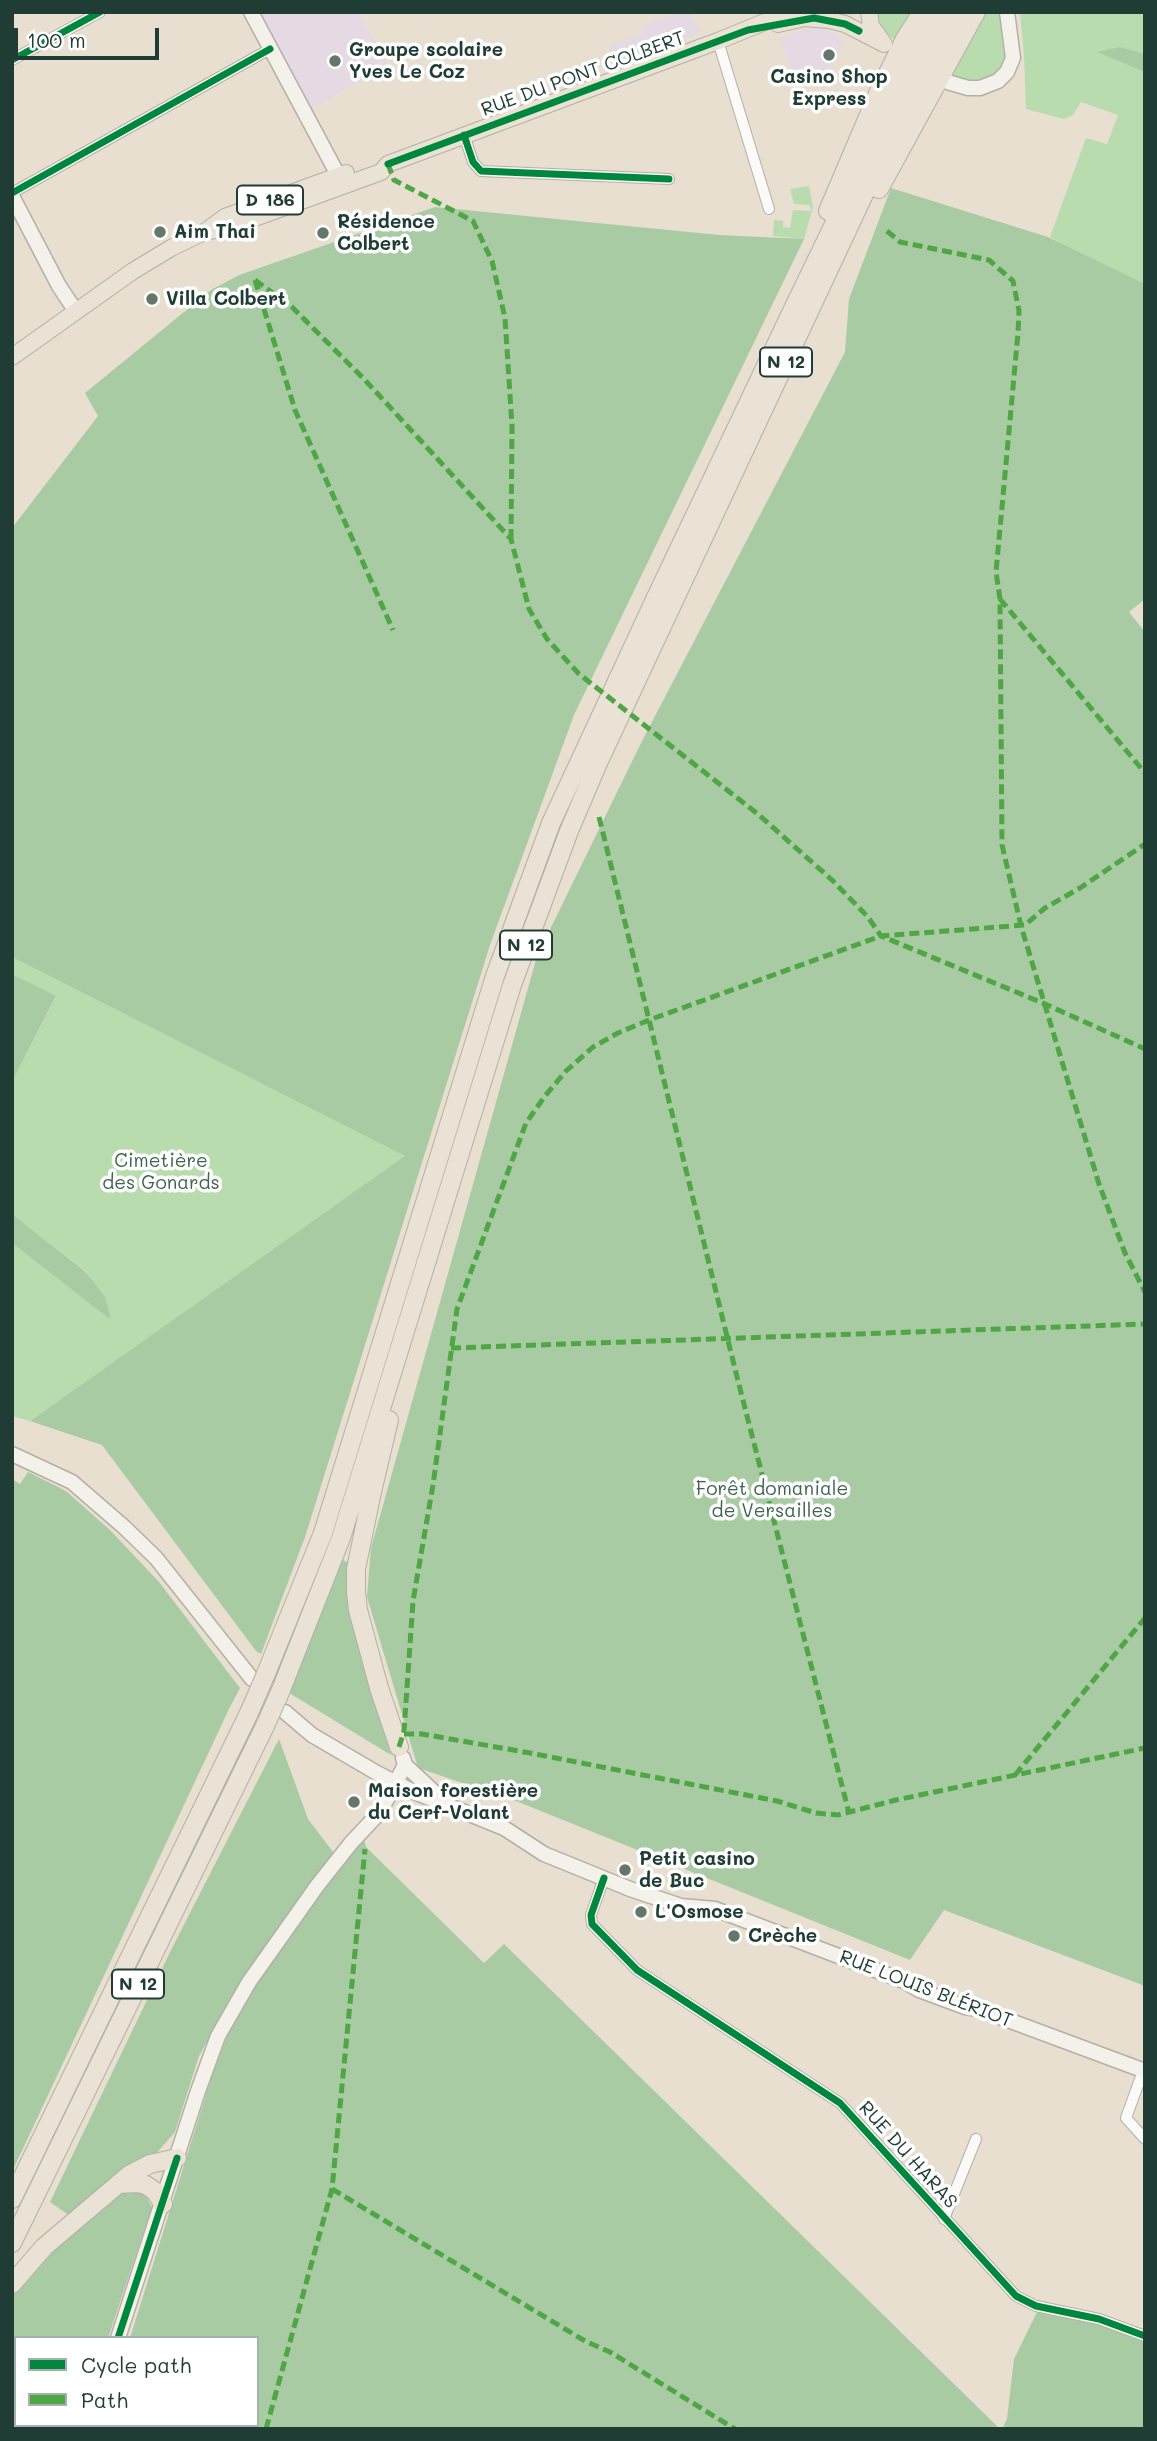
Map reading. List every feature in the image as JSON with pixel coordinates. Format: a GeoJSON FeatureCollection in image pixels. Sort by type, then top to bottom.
{"type":"FeatureCollection","features":[{"type":"Feature","properties":{"kind":"highway"},"geometry":{"type":"LineString","coordinates":[[792,311],[795,289],[880,89],[922,12]]}},
{"type":"Feature","properties":{"kind":"highway","name":"N 12"},"geometry":{"type":"LineString","coordinates":[[12,2199],[249,1713],[259,1677],[323,1533],[487,1001],[534,866],[659,591],[792,311],[909,69],[940,12]]}},
{"type":"Feature","properties":{"kind":"highway","name":"N 12"},"geometry":{"type":"LineString","coordinates":[[12,2244],[265,1726],[341,1538],[512,985],[534,919],[569,831],[902,113],[958,12]]}},
{"type":"Feature","properties":{"kind":"highway"},"geometry":{"type":"LineString","coordinates":[[860,205],[881,187],[976,12]]}},
{"type":"Feature","properties":{"kind":"highway"},"geometry":{"type":"LineString","coordinates":[[388,1389],[390,1417],[356,1569],[356,1592],[358,1610],[379,1688],[399,1746]]}},
{"type":"Feature","properties":{"kind":"highway"},"geometry":{"type":"LineString","coordinates":[[12,2284],[44,2247],[118,2184],[138,2169],[177,2158]]}},
{"type":"Feature","properties":{"kind":"highway"},"geometry":{"type":"LineString","coordinates":[[118,2184],[146,2185],[156,2192],[163,2204]]}},
{"type":"Feature","properties":{"kind":"main road"},"geometry":{"type":"LineString","coordinates":[[251,12],[341,180]]}},
{"type":"Feature","properties":{"kind":"main road","name":"RUE DU PONT COLBERT"},"geometry":{"type":"LineString","coordinates":[[75,310],[142,265],[206,231],[241,223],[341,180],[381,172],[388,164],[748,30],[789,12]]}},
{"type":"Feature","properties":{"kind":"main road","name":"D 186"},"geometry":{"type":"LineString","coordinates":[[748,30],[805,18],[847,18],[884,44],[871,26],[869,12]]}},
{"type":"Feature","properties":{"kind":"main road"},"geometry":{"type":"LineString","coordinates":[[944,81],[968,88],[980,88],[998,81],[1007,72],[1013,58],[1007,12]]}},
{"type":"Feature","properties":{"kind":"main road"},"geometry":{"type":"LineString","coordinates":[[12,194],[59,286],[75,310]]}},
{"type":"Feature","properties":{"kind":"main road","name":"D 186"},"geometry":{"type":"LineString","coordinates":[[12,357],[75,310]]}},
{"type":"Feature","properties":{"kind":"main road"},"geometry":{"type":"LineString","coordinates":[[12,1454],[72,1482],[106,1510],[156,1558],[259,1677]]}},
{"type":"Feature","properties":{"kind":"main road","name":"RUE LOUIS BLÉRIOT"},"geometry":{"type":"LineString","coordinates":[[285,1712],[312,1735],[397,1784],[504,1828],[544,1854],[681,1906],[715,1909],[904,1981],[919,1990],[981,2010],[1144,2071]]}},
{"type":"Feature","properties":{"kind":"main road"},"geometry":{"type":"LineString","coordinates":[[399,1746],[405,1765],[434,1792],[439,1802]]}},
{"type":"Feature","properties":{"kind":"main road"},"geometry":{"type":"LineString","coordinates":[[119,2336],[211,2053],[237,2000],[330,1869],[380,1812],[405,1765]]}},
{"type":"Feature","properties":{"kind":"street"},"geometry":{"type":"LineString","coordinates":[[12,61],[100,12]]}},
{"type":"Feature","properties":{"kind":"street"},"geometry":{"type":"LineString","coordinates":[[718,41],[769,209]]}},
{"type":"Feature","properties":{"kind":"street"},"geometry":{"type":"LineString","coordinates":[[12,194],[271,49]]}},
{"type":"Feature","properties":{"kind":"street"},"geometry":{"type":"LineString","coordinates":[[464,135],[473,162],[481,171],[668,179]]}},
{"type":"Feature","properties":{"kind":"street","name":"RUE DU HARAS"},"geometry":{"type":"LineString","coordinates":[[604,1878],[591,1915],[592,1924],[637,1970],[839,2104],[1016,2296],[1036,2306],[1099,2319],[1142,2335]]}},
{"type":"Feature","properties":{"kind":"street"},"geometry":{"type":"LineString","coordinates":[[1144,2071],[1126,2118],[1145,2139]]}},
{"type":"Feature","properties":{"kind":"street"},"geometry":{"type":"LineString","coordinates":[[944,2219],[976,2139]]}},
{"type":"Feature","properties":{"kind":"shaded area","name":"Groupe scolaire Yves Le Coz"},"geometry":{"type":"Polygon","coordinates":[[[259,12],[358,12],[388,65],[311,109],[259,12]]]}},
{"type":"Feature","properties":{"kind":"shaded area"},"geometry":{"type":"Polygon","coordinates":[[[679,12],[690,12],[700,33],[615,62],[608,45],[644,33],[642,26],[679,12]]]}},
{"type":"Feature","properties":{"kind":"shaded area"},"geometry":{"type":"Polygon","coordinates":[[[817,26],[841,37],[842,45],[830,70],[795,82],[780,38],[817,26]]]}},
{"type":"Feature","properties":{"kind":"green space"},"geometry":{"type":"Polygon","coordinates":[[[873,12],[912,12],[895,40],[879,30],[873,12]]]}},
{"type":"Feature","properties":{"kind":"green space"},"geometry":{"type":"Polygon","coordinates":[[[981,12],[1000,12],[1005,57],[1001,69],[979,81],[946,74],[981,12]]]}},
{"type":"Feature","properties":{"kind":"green space"},"geometry":{"type":"Polygon","coordinates":[[[1020,12],[1145,12],[1145,291],[1050,237],[1086,138],[1107,144],[1118,115],[1081,102],[1073,115],[1064,119],[1026,109],[1020,12]]]}},
{"type":"Feature","properties":{"kind":"green space"},"geometry":{"type":"Polygon","coordinates":[[[1120,47],[1145,54],[1145,72],[1097,52],[1120,47]]]}},
{"type":"Feature","properties":{"kind":"green space"},"geometry":{"type":"Polygon","coordinates":[[[809,186],[813,207],[804,239],[773,236],[774,220],[783,221],[783,227],[790,228],[793,210],[811,211],[810,205],[794,204],[790,189],[809,186]]]}},
{"type":"Feature","properties":{"kind":"green space","name":"Forêt domaniale de Versailles"},"geometry":{"type":"Polygon","coordinates":[[[891,188],[1048,237],[1145,284],[1145,599],[1129,612],[1145,632],[1145,1986],[944,1910],[910,1960],[516,1801],[418,1768],[367,1597],[371,1548],[537,956],[643,739],[845,352],[849,299],[891,188]]]}},
{"type":"Feature","properties":{"kind":"green space"},"geometry":{"type":"Polygon","coordinates":[[[435,207],[719,235],[804,239],[574,715],[490,945],[305,1537],[261,1654],[256,1651],[102,1445],[30,1421],[405,1156],[12,957],[12,528],[98,416],[85,393],[211,290],[239,275],[435,207]]]}},
{"type":"Feature","properties":{"kind":"green space","name":"Cimetière des Gonards"},"geometry":{"type":"Polygon","coordinates":[[[12,957],[406,1156],[30,1421],[12,1416],[12,1243],[111,1319],[87,1272],[12,1214],[12,1082],[56,997],[12,974],[12,957]]]}},
{"type":"Feature","properties":{"kind":"green space"},"geometry":{"type":"Polygon","coordinates":[[[12,974],[56,996],[12,1082],[12,974]]]}},
{"type":"Feature","properties":{"kind":"green space"},"geometry":{"type":"Polygon","coordinates":[[[12,1214],[86,1272],[105,1297],[111,1320],[12,1243],[12,1214]]]}},
{"type":"Feature","properties":{"kind":"green space"},"geometry":{"type":"Polygon","coordinates":[[[28,1472],[66,1491],[111,1531],[159,1582],[240,1688],[12,2172],[12,1479],[20,1484],[28,1472]]]}},
{"type":"Feature","properties":{"kind":"green space"},"geometry":{"type":"Polygon","coordinates":[[[343,1560],[349,1563],[346,1588],[391,1755],[286,1691],[343,1560]]]}},
{"type":"Feature","properties":{"kind":"green space"},"geometry":{"type":"Polygon","coordinates":[[[279,1739],[308,1819],[336,1856],[234,1994],[199,2056],[175,2132],[155,2155],[70,2216],[50,2202],[171,1950],[279,1739]]]}},
{"type":"Feature","properties":{"kind":"green space"},"geometry":{"type":"Polygon","coordinates":[[[364,1839],[366,1847],[484,1963],[504,1944],[1000,2429],[89,2429],[259,2427],[259,2336],[131,2336],[214,2069],[227,2037],[253,1989],[339,1868],[364,1839]]]}},
{"type":"Feature","properties":{"kind":"green space"},"geometry":{"type":"Polygon","coordinates":[[[143,2190],[152,2207],[109,2336],[14,2336],[14,2427],[70,2429],[12,2429],[12,2296],[26,2274],[122,2192],[143,2190]]]}},
{"type":"Feature","properties":{"kind":"green space"},"geometry":{"type":"Polygon","coordinates":[[[1037,2312],[1102,2325],[1145,2340],[1145,2429],[1002,2429],[1007,2419],[1014,2359],[1037,2312]]]}},
{"type":"Feature","properties":{"kind":"marked path"},"geometry":{"type":"LineString","coordinates":[[388,164],[394,180],[473,221],[492,261],[505,318],[512,426],[511,539]]}},
{"type":"Feature","properties":{"kind":"marked path"},"geometry":{"type":"LineString","coordinates":[[887,231],[900,242],[989,260],[1013,281],[1019,311],[1018,333],[996,572],[1000,599],[1002,845],[1021,926],[1099,1184],[1125,1253],[1145,1292]]}},
{"type":"Feature","properties":{"kind":"marked path"},"geometry":{"type":"LineString","coordinates":[[255,280],[292,307],[365,380],[511,539],[529,609],[547,639],[579,674],[759,815],[832,880],[868,917],[881,936],[1145,1049]]}},
{"type":"Feature","properties":{"kind":"marked path"},"geometry":{"type":"LineString","coordinates":[[255,280],[295,410],[393,630]]}},
{"type":"Feature","properties":{"kind":"marked path"},"geometry":{"type":"LineString","coordinates":[[1000,599],[1145,773]]}},
{"type":"Feature","properties":{"kind":"marked path"},"geometry":{"type":"LineString","coordinates":[[599,817],[737,1377],[849,1813]]}},
{"type":"Feature","properties":{"kind":"marked path"},"geometry":{"type":"LineString","coordinates":[[399,1747],[404,1731],[413,1601],[433,1485],[457,1309],[526,1123],[545,1096],[566,1071],[593,1047],[618,1033],[881,936],[1025,925],[1045,908],[1145,844]]}},
{"type":"Feature","properties":{"kind":"marked path"},"geometry":{"type":"LineString","coordinates":[[451,1348],[1145,1324]]}},
{"type":"Feature","properties":{"kind":"marked path"},"geometry":{"type":"LineString","coordinates":[[1015,1775],[1145,1618]]}},
{"type":"Feature","properties":{"kind":"marked path"},"geometry":{"type":"LineString","coordinates":[[404,1734],[422,1734],[530,1753],[777,1801],[816,1813],[838,1815],[896,1800],[1145,1748]]}},
{"type":"Feature","properties":{"kind":"marked path"},"geometry":{"type":"LineString","coordinates":[[266,2429],[332,2189],[365,1849]]}},
{"type":"Feature","properties":{"kind":"marked path"},"geometry":{"type":"LineString","coordinates":[[332,2189],[585,2341],[610,2352],[735,2429]]}},
{"type":"Feature","properties":{"kind":"cycle path"},"geometry":{"type":"LineString","coordinates":[[12,60],[100,12]]}},
{"type":"Feature","properties":{"kind":"cycle path"},"geometry":{"type":"LineString","coordinates":[[388,164],[748,30],[814,18],[845,24],[859,31]]}},
{"type":"Feature","properties":{"kind":"cycle path"},"geometry":{"type":"LineString","coordinates":[[12,193],[270,49]]}},
{"type":"Feature","properties":{"kind":"cycle path"},"geometry":{"type":"LineString","coordinates":[[464,135],[473,162],[481,171],[669,179]]}},
{"type":"Feature","properties":{"kind":"cycle path"},"geometry":{"type":"LineString","coordinates":[[604,1878],[591,1915],[592,1924],[637,1970],[840,2103],[1016,2296],[1036,2306],[1099,2319],[1145,2336]]}},
{"type":"Feature","properties":{"kind":"cycle path"},"geometry":{"type":"LineString","coordinates":[[119,2336],[177,2158]]}},
{"type":"Feature","properties":{"kind":"place","name":"Casino Shop Express"},"geometry":{"type":"Point","coordinates":[829,55]}},
{"type":"Feature","properties":{"kind":"place","name":"Groupe scolaire Yves Le Coz"},"geometry":{"type":"Point","coordinates":[335,61]}},
{"type":"Feature","properties":{"kind":"place","name":"Aim Thai"},"geometry":{"type":"Point","coordinates":[160,232]}},
{"type":"Feature","properties":{"kind":"place","name":"Résidence Colbert"},"geometry":{"type":"Point","coordinates":[323,233]}},
{"type":"Feature","properties":{"kind":"place","name":"Villa Colbert"},"geometry":{"type":"Point","coordinates":[152,299]}},
{"type":"Feature","properties":{"kind":"place","name":"Maison forestière du Cerf-Volant"},"geometry":{"type":"Point","coordinates":[354,1802]}},
{"type":"Feature","properties":{"kind":"place","name":"Petit casino de Buc"},"geometry":{"type":"Point","coordinates":[625,1870]}},
{"type":"Feature","properties":{"kind":"place","name":"L'Osmose"},"geometry":{"type":"Point","coordinates":[641,1912]}},
{"type":"Feature","properties":{"kind":"place","name":"Crèche"},"geometry":{"type":"Point","coordinates":[734,1936]}}]}
